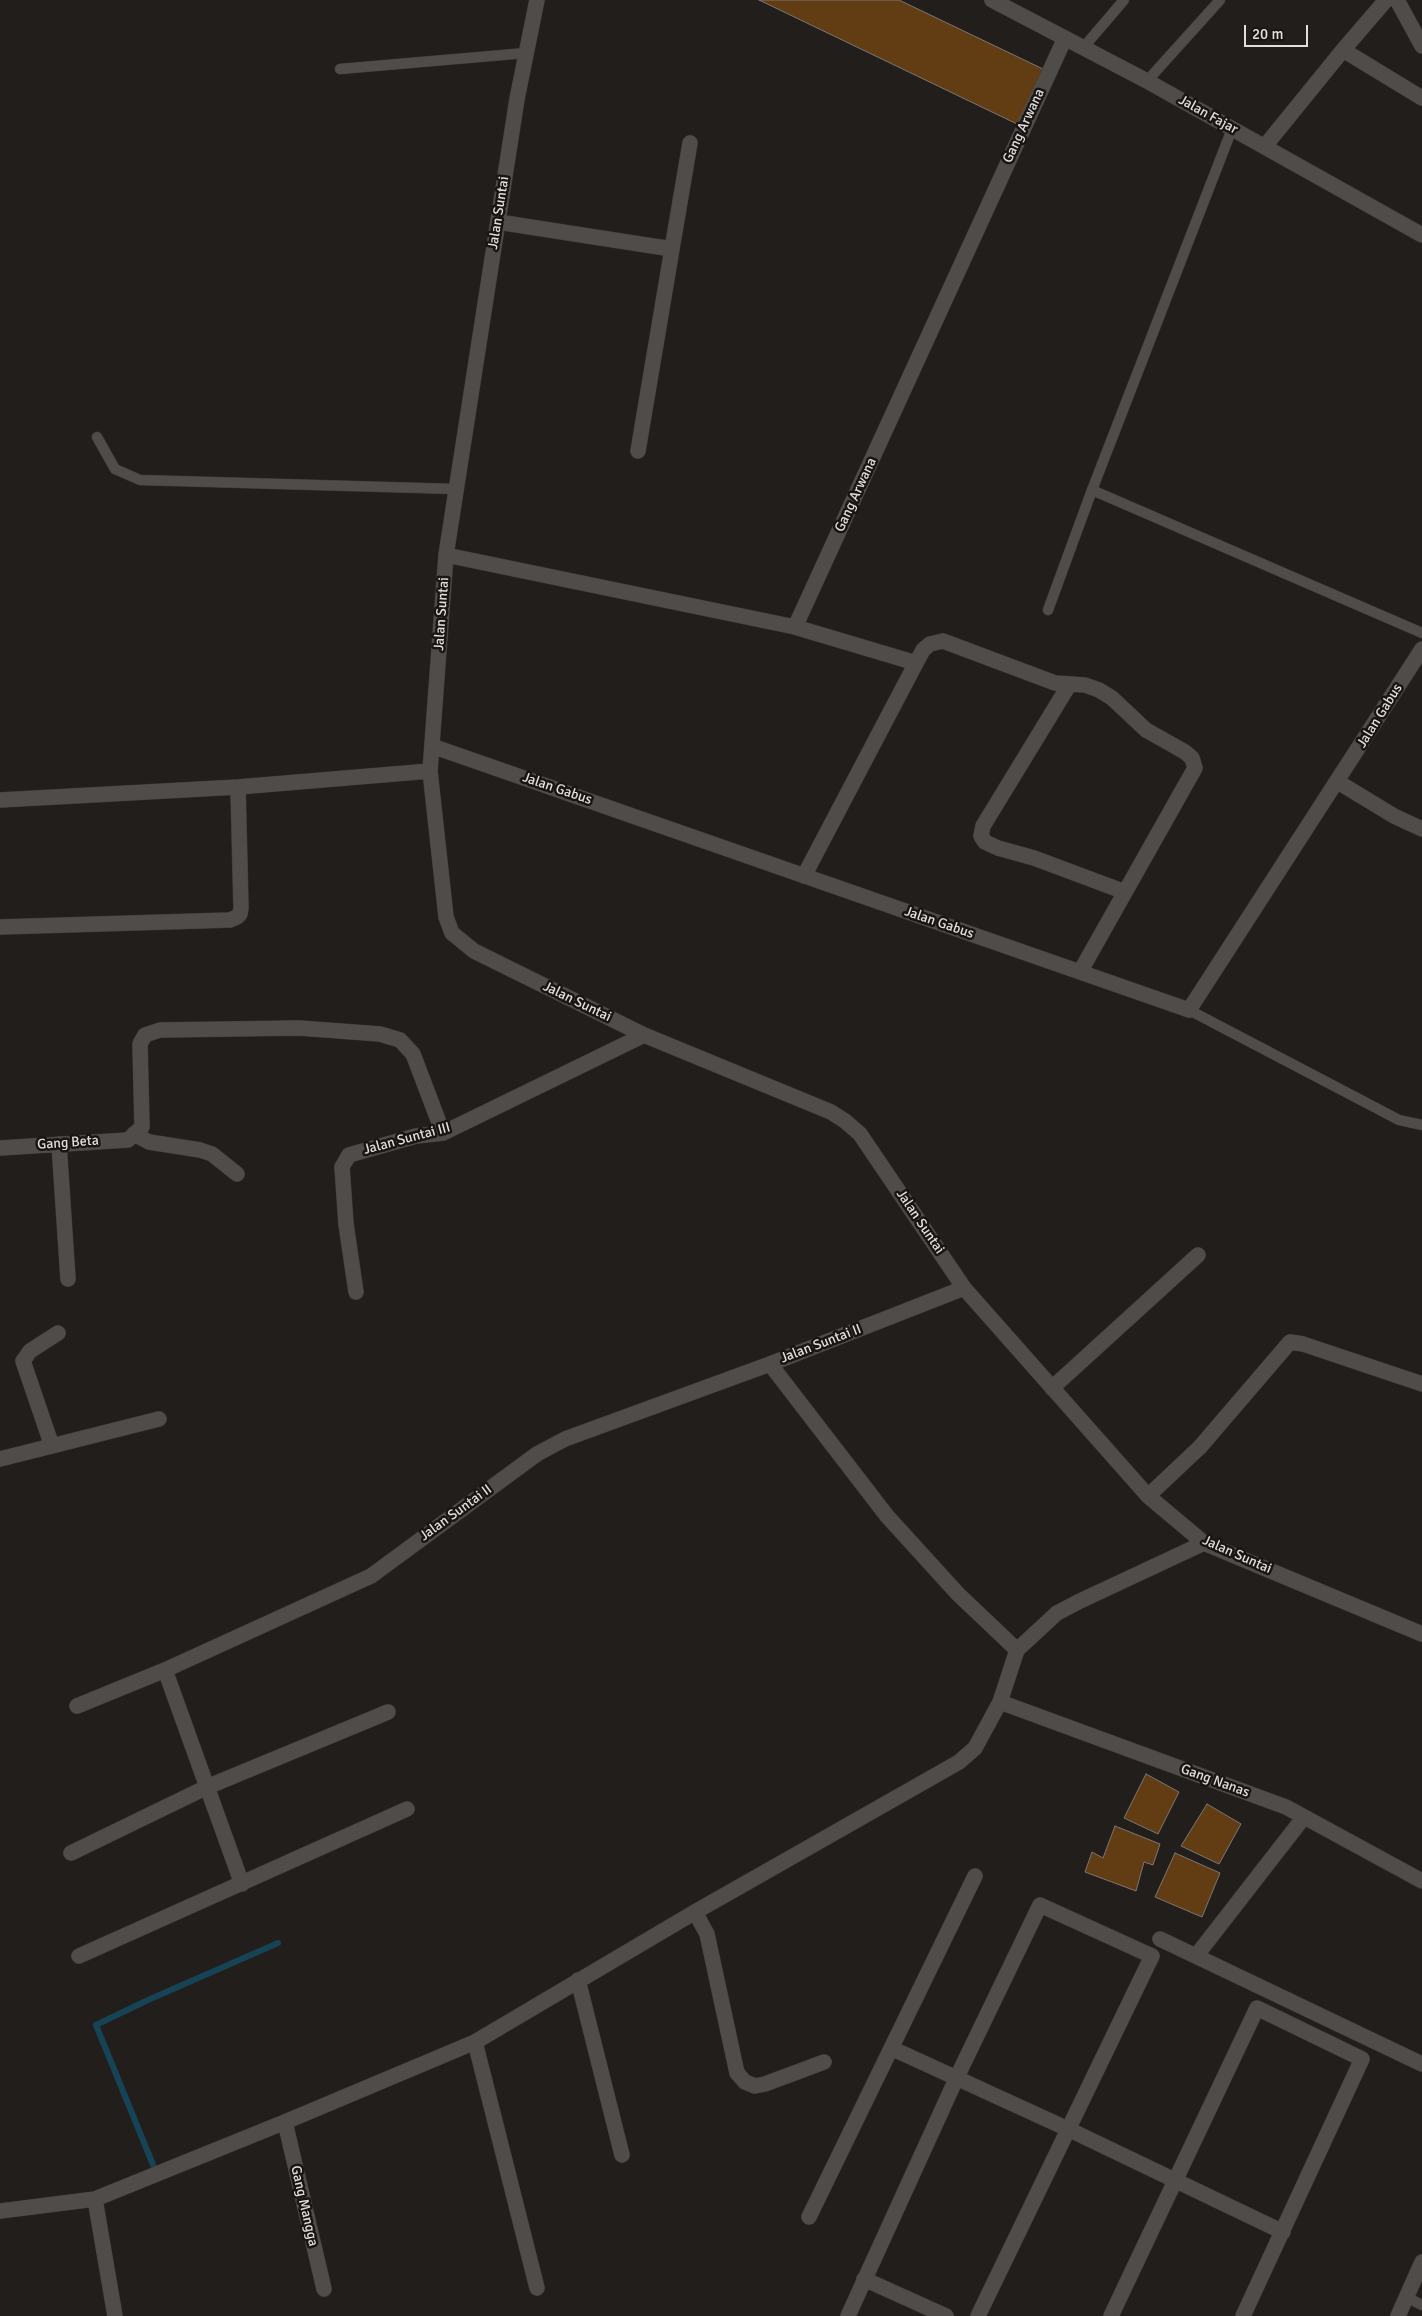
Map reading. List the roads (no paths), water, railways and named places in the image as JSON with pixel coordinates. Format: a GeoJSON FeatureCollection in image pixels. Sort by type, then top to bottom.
{"type":"FeatureCollection","features":[{"type":"Feature","properties":{"kind":"street","name":"Jalan Suntai"},"geometry":{"type":"LineString","coordinates":[[537,0],[526,53],[498,222],[446,555],[430,771],[446,917],[452,933],[474,951],[644,1035],[831,1112],[845,1121],[860,1134],[964,1288],[1148,1496],[1204,1543],[1422,1634]]}},
{"type":"Feature","properties":{"kind":"street","name":"Jalan Fajar"},"geometry":{"type":"LineString","coordinates":[[992,0],[1147,81],[1422,235]]}},
{"type":"Feature","properties":{"kind":"street"},"geometry":{"type":"LineString","coordinates":[[1265,146],[1386,0]]}},
{"type":"Feature","properties":{"kind":"street"},"geometry":{"type":"LineString","coordinates":[[1397,0],[1422,46]]}},
{"type":"Feature","properties":{"kind":"street","name":"Gang Arwana"},"geometry":{"type":"LineString","coordinates":[[795,627],[1065,38]]}},
{"type":"Feature","properties":{"kind":"street"},"geometry":{"type":"LineString","coordinates":[[1343,50],[1422,98]]}},
{"type":"Feature","properties":{"kind":"street"},"geometry":{"type":"LineString","coordinates":[[638,451],[690,143]]}},
{"type":"Feature","properties":{"kind":"street"},"geometry":{"type":"LineString","coordinates":[[498,222],[672,249]]}},
{"type":"Feature","properties":{"kind":"street"},"geometry":{"type":"LineString","coordinates":[[446,555],[795,627],[916,663]]}},
{"type":"Feature","properties":{"kind":"street"},"geometry":{"type":"LineString","coordinates":[[804,876],[916,663],[930,644],[943,642],[1055,683],[1085,686],[1099,690],[1112,698],[1146,730],[1185,752],[1192,758],[1194,768],[1080,972]]}},
{"type":"Feature","properties":{"kind":"street","name":"Jalan Gabus"},"geometry":{"type":"LineString","coordinates":[[432,746],[1189,1010],[1265,890],[1338,782],[1422,649]]}},
{"type":"Feature","properties":{"kind":"street"},"geometry":{"type":"LineString","coordinates":[[1069,685],[983,826],[981,836],[985,842],[998,848],[1034,858],[1125,892]]}},
{"type":"Feature","properties":{"kind":"street"},"geometry":{"type":"LineString","coordinates":[[0,800],[238,787],[430,771]]}},
{"type":"Feature","properties":{"kind":"street"},"geometry":{"type":"LineString","coordinates":[[1338,782],[1394,816],[1422,828]]}},
{"type":"Feature","properties":{"kind":"street"},"geometry":{"type":"LineString","coordinates":[[0,927],[230,920],[237,917],[241,908],[238,787]]}},
{"type":"Feature","properties":{"kind":"street"},"geometry":{"type":"LineString","coordinates":[[237,1174],[212,1154],[200,1150],[149,1142],[134,1134],[142,1127],[140,1044],[145,1035],[160,1030],[299,1028],[380,1034],[400,1040],[412,1054],[443,1133]]}},
{"type":"Feature","properties":{"kind":"street","name":"Jalan Suntai III"},"geometry":{"type":"LineString","coordinates":[[356,1292],[346,1224],[342,1167],[349,1155],[416,1136],[443,1133],[644,1035]]}},
{"type":"Feature","properties":{"kind":"street","name":"Gang Beta"},"geometry":{"type":"LineString","coordinates":[[0,1148],[128,1140],[134,1134]]}},
{"type":"Feature","properties":{"kind":"street"},"geometry":{"type":"LineString","coordinates":[[59,1144],[68,1279]]}},
{"type":"Feature","properties":{"kind":"street"},"geometry":{"type":"LineString","coordinates":[[1052,1388],[1198,1255]]}},
{"type":"Feature","properties":{"kind":"street","name":"Jalan Suntai II"},"geometry":{"type":"LineString","coordinates":[[77,1706],[165,1670],[371,1576],[537,1454],[565,1439],[770,1364],[964,1288]]}},
{"type":"Feature","properties":{"kind":"street"},"geometry":{"type":"LineString","coordinates":[[52,1446],[22,1361],[30,1351],[58,1333]]}},
{"type":"Feature","properties":{"kind":"street"},"geometry":{"type":"LineString","coordinates":[[1148,1496],[1200,1447],[1290,1342],[1303,1344],[1422,1384]]}},
{"type":"Feature","properties":{"kind":"street"},"geometry":{"type":"LineString","coordinates":[[770,1364],[887,1516],[958,1594],[1017,1650]]}},
{"type":"Feature","properties":{"kind":"street"},"geometry":{"type":"LineString","coordinates":[[0,1459],[159,1419]]}},
{"type":"Feature","properties":{"kind":"street"},"geometry":{"type":"LineString","coordinates":[[0,2211],[95,2199],[475,2042],[695,1912],[960,1762],[975,1748],[1000,1702],[1017,1650],[1057,1613],[1080,1600],[1204,1543]]}},
{"type":"Feature","properties":{"kind":"street"},"geometry":{"type":"LineString","coordinates":[[165,1670],[242,1884]]}},
{"type":"Feature","properties":{"kind":"street","name":"Gang Nanas"},"geometry":{"type":"LineString","coordinates":[[1000,1702],[1276,1804],[1304,1817],[1422,1881]]}},
{"type":"Feature","properties":{"kind":"street"},"geometry":{"type":"LineString","coordinates":[[70,1853],[207,1787],[388,1712]]}},
{"type":"Feature","properties":{"kind":"street"},"geometry":{"type":"LineString","coordinates":[[79,1956],[407,1809]]}},
{"type":"Feature","properties":{"kind":"street"},"geometry":{"type":"LineString","coordinates":[[1196,1956],[1304,1817]]}},
{"type":"Feature","properties":{"kind":"street"},"geometry":{"type":"LineString","coordinates":[[809,2217],[975,1876]]}},
{"type":"Feature","properties":{"kind":"street"},"geometry":{"type":"LineString","coordinates":[[848,2316],[957,2078],[1040,1905],[1152,1956],[1070,2130],[978,2316]]}},
{"type":"Feature","properties":{"kind":"street"},"geometry":{"type":"LineString","coordinates":[[695,1912],[706,1934],[737,2073],[745,2082],[755,2086],[824,2062]]}},
{"type":"Feature","properties":{"kind":"street"},"geometry":{"type":"LineString","coordinates":[[1160,1939],[1422,2064]]}},
{"type":"Feature","properties":{"kind":"street"},"geometry":{"type":"LineString","coordinates":[[578,1980],[622,2155]]}},
{"type":"Feature","properties":{"kind":"street"},"geometry":{"type":"LineString","coordinates":[[1111,2316],[1256,2008],[1362,2060],[1243,2316]]}},
{"type":"Feature","properties":{"kind":"street"},"geometry":{"type":"LineString","coordinates":[[475,2042],[537,2288]]}},
{"type":"Feature","properties":{"kind":"street"},"geometry":{"type":"LineString","coordinates":[[891,2048],[1070,2130],[1283,2232]]}},
{"type":"Feature","properties":{"kind":"street","name":"Gang Mangga"},"geometry":{"type":"LineString","coordinates":[[285,2122],[324,2289]]}},
{"type":"Feature","properties":{"kind":"street"},"geometry":{"type":"LineString","coordinates":[[95,2199],[116,2316]]}},
{"type":"Feature","properties":{"kind":"street"},"geometry":{"type":"LineString","coordinates":[[1398,2316],[1422,2262]]}},
{"type":"Feature","properties":{"kind":"street"},"geometry":{"type":"LineString","coordinates":[[864,2279],[946,2316]]}},
{"type":"Feature","properties":{"kind":"lane"},"geometry":{"type":"LineString","coordinates":[[1083,48],[1124,0]]}},
{"type":"Feature","properties":{"kind":"lane"},"geometry":{"type":"LineString","coordinates":[[1147,81],[1220,0]]}},
{"type":"Feature","properties":{"kind":"lane"},"geometry":{"type":"LineString","coordinates":[[340,69],[526,53]]}},
{"type":"Feature","properties":{"kind":"lane"},"geometry":{"type":"LineString","coordinates":[[1048,610],[1092,490],[1232,129]]}},
{"type":"Feature","properties":{"kind":"lane"},"geometry":{"type":"LineString","coordinates":[[97,436],[115,469],[140,480],[456,489]]}},
{"type":"Feature","properties":{"kind":"lane"},"geometry":{"type":"LineString","coordinates":[[1092,490],[1422,633]]}},
{"type":"Feature","properties":{"kind":"lane"},"geometry":{"type":"LineString","coordinates":[[1189,1010],[1399,1120],[1422,1125]]}},
{"type":"Feature","properties":{"kind":"lane"},"geometry":{"type":"LineString","coordinates":[[1406,2297],[1422,2305]]}},
{"type":"Feature","properties":{"kind":"waterway"},"geometry":{"type":"LineString","coordinates":[[156,2172],[96,2025],[278,1943]]}}]}
